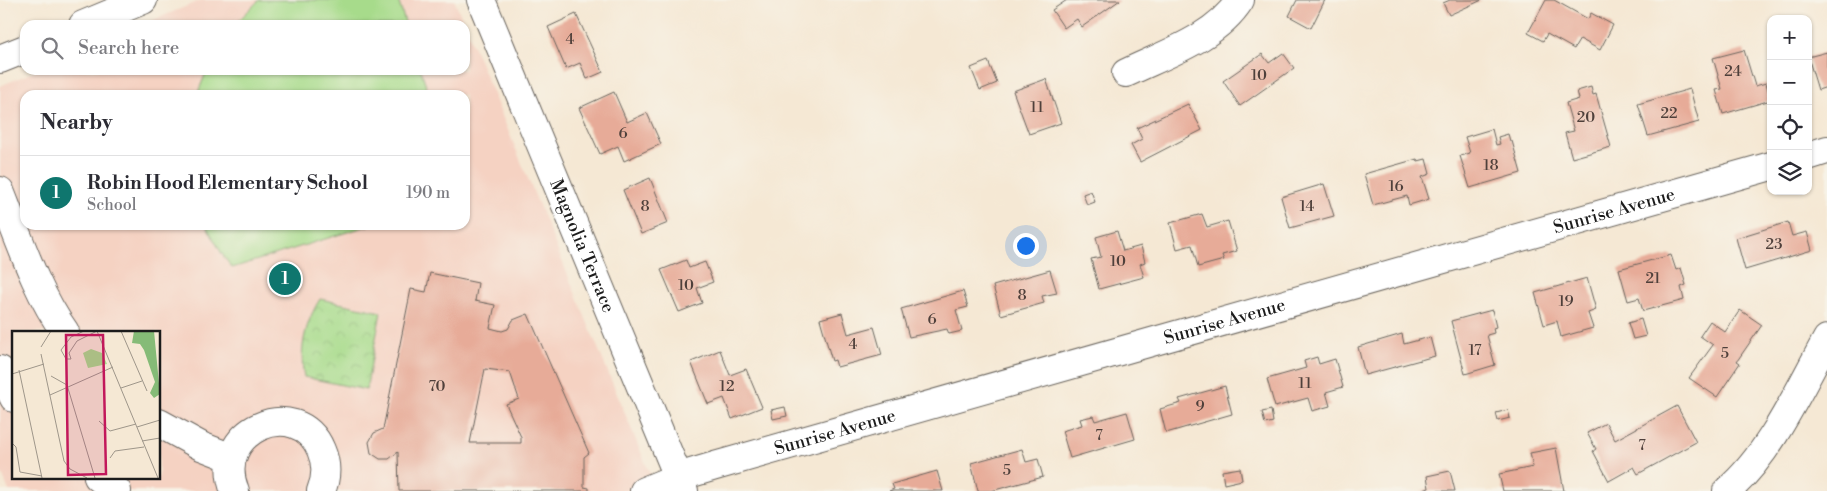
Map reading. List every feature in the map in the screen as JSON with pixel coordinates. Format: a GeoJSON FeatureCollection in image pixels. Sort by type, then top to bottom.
{"type":"FeatureCollection","features":[{"type":"Feature","properties":{"kind":"street"},"geometry":{"type":"LineString","coordinates":[[94,20],[143,0]]}},
{"type":"Feature","properties":{"kind":"street","name":"Magnolia Terrace"},"geometry":{"type":"LineString","coordinates":[[481,0],[681,484]]}},
{"type":"Feature","properties":{"kind":"street"},"geometry":{"type":"LineString","coordinates":[[1126,72],[1183,46],[1206,33],[1222,20],[1240,0]]}},
{"type":"Feature","properties":{"kind":"street"},"geometry":{"type":"LineString","coordinates":[[0,59],[20,51]]}},
{"type":"Feature","properties":{"kind":"street"},"geometry":{"type":"LineString","coordinates":[[1812,155],[1827,150]]}},
{"type":"Feature","properties":{"kind":"street","name":"Sunrise Avenue"},"geometry":{"type":"LineString","coordinates":[[644,491],[681,484],[1767,167]]}},
{"type":"Feature","properties":{"kind":"street"},"geometry":{"type":"LineString","coordinates":[[2,201],[48,306],[64,331]]}},
{"type":"Feature","properties":{"kind":"street"},"geometry":{"type":"LineString","coordinates":[[1727,491],[1772,437],[1827,339]]}},
{"type":"Feature","properties":{"kind":"street"},"geometry":{"type":"LineString","coordinates":[[0,370],[12,394]]}},
{"type":"Feature","properties":{"kind":"street"},"geometry":{"type":"LineString","coordinates":[[235,491],[231,476],[232,458],[240,441],[254,428],[272,423],[291,424],[307,432],[320,446],[326,464],[321,491]]}},
{"type":"Feature","properties":{"kind":"street"},"geometry":{"type":"LineString","coordinates":[[160,424],[201,446],[232,458]]}},
{"type":"Feature","properties":{"kind":"street"},"geometry":{"type":"LineString","coordinates":[[99,478],[117,491]]}},
{"type":"Feature","properties":{"kind":"shaded area"},"geometry":{"type":"Polygon","coordinates":[[[202,0],[454,0],[463,20],[153,20],[202,0]]]}},
{"type":"Feature","properties":{"kind":"shaded area"},"geometry":{"type":"Polygon","coordinates":[[[470,38],[657,491],[9,491],[0,469],[0,86],[26,75],[470,75],[470,38]]]}},
{"type":"Feature","properties":{"kind":"green space"},"geometry":{"type":"Polygon","coordinates":[[[259,0],[398,0],[404,20],[239,20],[259,0]]]}},
{"type":"Feature","properties":{"kind":"green space"},"geometry":{"type":"Polygon","coordinates":[[[205,75],[423,75],[427,90],[199,90],[205,75]]]}},
{"type":"Feature","properties":{"kind":"green space"},"geometry":{"type":"Polygon","coordinates":[[[209,230],[354,230],[232,268],[209,230]]]}},
{"type":"Feature","properties":{"kind":"green space"},"geometry":{"type":"Polygon","coordinates":[[[320,299],[381,312],[366,390],[304,377],[302,357],[304,337],[310,318],[320,299]]]}},
{"type":"Feature","properties":{"kind":"building"},"geometry":{"type":"Polygon","coordinates":[[[1067,0],[1120,0],[1082,27],[1077,19],[1064,28],[1052,10],[1067,0]]]}},
{"type":"Feature","properties":{"kind":"building"},"geometry":{"type":"Polygon","coordinates":[[[1297,0],[1325,0],[1311,28],[1289,16],[1297,0]]]}},
{"type":"Feature","properties":{"kind":"building"},"geometry":{"type":"Polygon","coordinates":[[[1450,0],[1482,0],[1449,15],[1443,3],[1450,0]]]}},
{"type":"Feature","properties":{"kind":"building"},"geometry":{"type":"Polygon","coordinates":[[[1546,0],[1554,0],[1588,19],[1591,13],[1613,25],[1600,50],[1580,39],[1574,49],[1547,34],[1543,41],[1528,33],[1546,0]]]}},
{"type":"Feature","properties":{"kind":"building"},"geometry":{"type":"Polygon","coordinates":[[[576,14],[603,72],[587,79],[580,63],[566,69],[548,27],[576,14]]]}},
{"type":"Feature","properties":{"kind":"building"},"geometry":{"type":"Polygon","coordinates":[[[1744,50],[1755,86],[1766,83],[1767,101],[1723,114],[1716,90],[1722,89],[1713,58],[1744,50]]]}},
{"type":"Feature","properties":{"kind":"building"},"geometry":{"type":"Polygon","coordinates":[[[1827,52],[1827,87],[1818,90],[1812,70],[1812,56],[1827,52]]]}},
{"type":"Feature","properties":{"kind":"building"},"geometry":{"type":"Polygon","coordinates":[[[1283,53],[1294,68],[1240,106],[1223,81],[1262,54],[1269,63],[1283,53]]]}},
{"type":"Feature","properties":{"kind":"building"},"geometry":{"type":"Polygon","coordinates":[[[988,61],[997,83],[980,90],[971,68],[988,61]]]}},
{"type":"Feature","properties":{"kind":"building"},"geometry":{"type":"Polygon","coordinates":[[[1046,79],[1061,123],[1029,134],[1013,91],[1046,79]]]}},
{"type":"Feature","properties":{"kind":"building"},"geometry":{"type":"Polygon","coordinates":[[[1591,87],[1593,95],[1596,94],[1611,147],[1572,158],[1565,133],[1574,131],[1566,103],[1579,99],[1577,91],[1591,87]]]}},
{"type":"Feature","properties":{"kind":"building"},"geometry":{"type":"Polygon","coordinates":[[[1690,89],[1699,122],[1648,136],[1638,104],[1690,89]]]}},
{"type":"Feature","properties":{"kind":"building"},"geometry":{"type":"Polygon","coordinates":[[[614,92],[627,122],[647,113],[661,144],[624,161],[618,146],[600,154],[579,108],[614,92]]]}},
{"type":"Feature","properties":{"kind":"building"},"geometry":{"type":"Polygon","coordinates":[[[1188,104],[1202,130],[1140,162],[1131,145],[1142,139],[1137,128],[1188,104]]]}},
{"type":"Feature","properties":{"kind":"building"},"geometry":{"type":"Polygon","coordinates":[[[1492,129],[1496,145],[1500,144],[1498,137],[1508,134],[1510,141],[1512,141],[1521,173],[1470,188],[1460,156],[1470,153],[1465,137],[1492,129]]]}},
{"type":"Feature","properties":{"kind":"building"},"geometry":{"type":"Polygon","coordinates":[[[1417,159],[1418,161],[1426,159],[1430,174],[1422,177],[1429,199],[1409,205],[1407,196],[1373,205],[1364,174],[1417,159]]]}},
{"type":"Feature","properties":{"kind":"building"},"geometry":{"type":"Polygon","coordinates":[[[650,178],[668,223],[641,234],[623,190],[650,178]]]}},
{"type":"Feature","properties":{"kind":"building"},"geometry":{"type":"Polygon","coordinates":[[[1324,184],[1334,216],[1290,228],[1281,197],[1324,184]]]}},
{"type":"Feature","properties":{"kind":"building"},"geometry":{"type":"Polygon","coordinates":[[[1091,191],[1095,202],[1087,205],[1083,194],[1091,191]]]}},
{"type":"Feature","properties":{"kind":"building"},"geometry":{"type":"Polygon","coordinates":[[[1202,214],[1207,227],[1228,221],[1237,251],[1222,255],[1224,260],[1198,267],[1192,245],[1177,249],[1170,223],[1202,214]]]}},
{"type":"Feature","properties":{"kind":"building"},"geometry":{"type":"Polygon","coordinates":[[[1788,222],[1792,236],[1807,232],[1812,250],[1745,270],[1736,238],[1788,222]]]}},
{"type":"Feature","properties":{"kind":"building"},"geometry":{"type":"Polygon","coordinates":[[[1117,231],[1123,251],[1141,246],[1145,262],[1140,264],[1144,277],[1099,289],[1091,259],[1101,257],[1096,237],[1117,231]]]}},
{"type":"Feature","properties":{"kind":"building"},"geometry":{"type":"Polygon","coordinates":[[[1671,255],[1676,270],[1681,268],[1686,285],[1681,287],[1684,300],[1643,311],[1639,298],[1628,301],[1619,269],[1671,255]]]}},
{"type":"Feature","properties":{"kind":"building"},"geometry":{"type":"Polygon","coordinates":[[[686,260],[689,268],[705,262],[713,282],[697,288],[702,303],[679,312],[661,270],[686,260]]]}},
{"type":"Feature","properties":{"kind":"building"},"geometry":{"type":"Polygon","coordinates":[[[1050,270],[1057,293],[1042,296],[1044,303],[1001,315],[993,286],[1050,270]]]}},
{"type":"Feature","properties":{"kind":"building"},"geometry":{"type":"Polygon","coordinates":[[[430,273],[478,283],[475,301],[495,305],[490,328],[502,331],[508,329],[513,320],[528,314],[589,453],[584,457],[584,487],[589,488],[589,491],[399,491],[398,452],[389,459],[380,459],[371,453],[369,442],[374,433],[383,429],[411,289],[426,292],[430,273]],[[485,369],[470,443],[521,443],[521,437],[506,404],[519,399],[510,372],[485,369]]]}},
{"type":"Feature","properties":{"kind":"building"},"geometry":{"type":"Polygon","coordinates":[[[1587,278],[1596,310],[1588,313],[1593,328],[1561,337],[1557,321],[1544,325],[1535,293],[1587,278]]]}},
{"type":"Feature","properties":{"kind":"building"},"geometry":{"type":"Polygon","coordinates":[[[963,291],[968,307],[956,310],[962,331],[949,334],[947,329],[909,337],[901,309],[963,291]]]}},
{"type":"Feature","properties":{"kind":"building"},"geometry":{"type":"Polygon","coordinates":[[[1492,310],[1496,327],[1493,328],[1494,333],[1487,335],[1495,365],[1465,374],[1451,321],[1492,310]]]}},
{"type":"Feature","properties":{"kind":"building"},"geometry":{"type":"Polygon","coordinates":[[[1740,310],[1762,325],[1737,361],[1740,363],[1717,397],[1689,378],[1713,345],[1700,336],[1710,321],[1725,332],[1740,310]]]}},
{"type":"Feature","properties":{"kind":"building"},"geometry":{"type":"Polygon","coordinates":[[[842,313],[848,334],[874,327],[882,355],[837,367],[835,360],[832,361],[820,319],[842,313]]]}},
{"type":"Feature","properties":{"kind":"building"},"geometry":{"type":"Polygon","coordinates":[[[1641,319],[1646,336],[1633,339],[1628,323],[1641,319]]]}},
{"type":"Feature","properties":{"kind":"building"},"geometry":{"type":"Polygon","coordinates":[[[1402,334],[1404,344],[1430,337],[1435,356],[1365,375],[1358,347],[1402,334]]]}},
{"type":"Feature","properties":{"kind":"building"},"geometry":{"type":"Polygon","coordinates":[[[720,350],[730,375],[746,369],[762,407],[732,419],[724,398],[708,404],[691,362],[720,350]]]}},
{"type":"Feature","properties":{"kind":"building"},"geometry":{"type":"Polygon","coordinates":[[[1317,357],[1319,364],[1335,359],[1343,387],[1326,392],[1330,406],[1312,411],[1308,398],[1275,407],[1267,379],[1306,368],[1304,361],[1317,357]]]}},
{"type":"Feature","properties":{"kind":"building"},"geometry":{"type":"Polygon","coordinates":[[[1225,386],[1232,414],[1166,433],[1160,409],[1181,403],[1179,399],[1225,386]]]}},
{"type":"Feature","properties":{"kind":"building"},"geometry":{"type":"Polygon","coordinates":[[[1677,406],[1696,442],[1638,474],[1634,467],[1609,481],[1593,451],[1596,449],[1587,433],[1606,423],[1615,440],[1677,406]]]}},
{"type":"Feature","properties":{"kind":"building"},"geometry":{"type":"Polygon","coordinates":[[[785,407],[787,416],[773,419],[771,410],[785,407]]]}},
{"type":"Feature","properties":{"kind":"building"},"geometry":{"type":"Polygon","coordinates":[[[1271,410],[1273,422],[1265,424],[1262,412],[1271,410]]]}},
{"type":"Feature","properties":{"kind":"building"},"geometry":{"type":"Polygon","coordinates":[[[1508,410],[1510,418],[1498,421],[1496,413],[1508,410]]]}},
{"type":"Feature","properties":{"kind":"building"},"geometry":{"type":"Polygon","coordinates":[[[1127,412],[1135,439],[1070,458],[1062,431],[1082,425],[1080,419],[1093,416],[1095,421],[1127,412]]]}},
{"type":"Feature","properties":{"kind":"building"},"geometry":{"type":"Polygon","coordinates":[[[1556,448],[1564,491],[1503,491],[1499,474],[1533,467],[1530,453],[1556,448]]]}},
{"type":"Feature","properties":{"kind":"building"},"geometry":{"type":"Polygon","coordinates":[[[1022,449],[1026,462],[1038,459],[1043,477],[991,491],[978,491],[971,463],[1022,449]]]}},
{"type":"Feature","properties":{"kind":"building"},"geometry":{"type":"Polygon","coordinates":[[[1240,468],[1242,480],[1224,484],[1222,471],[1240,468]]]}},
{"type":"Feature","properties":{"kind":"building"},"geometry":{"type":"Polygon","coordinates":[[[937,471],[943,491],[889,491],[894,489],[892,484],[937,471]]]}},
{"type":"Feature","properties":{"kind":"building"},"geometry":{"type":"Polygon","coordinates":[[[1450,471],[1455,491],[1421,491],[1429,488],[1427,476],[1450,471]]]}},
{"type":"Feature","properties":{"kind":"place","name":"Robin Hood Elementary School"},"geometry":{"type":"Point","coordinates":[285,279]}}]}
